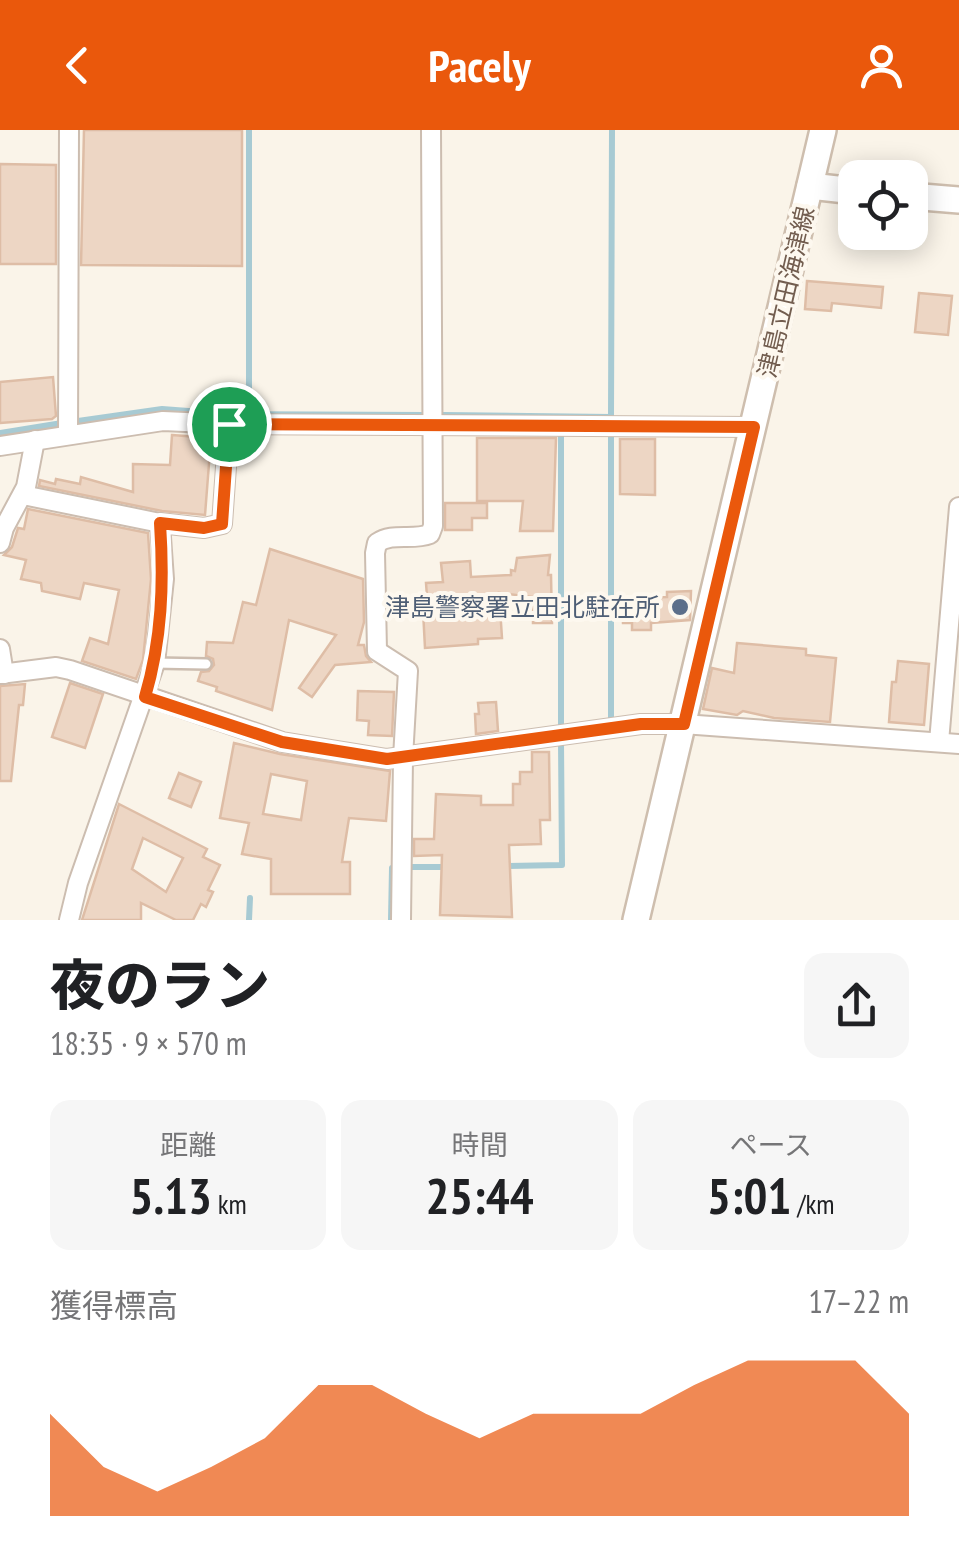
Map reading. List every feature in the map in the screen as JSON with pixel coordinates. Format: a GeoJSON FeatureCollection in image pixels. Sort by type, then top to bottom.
{"type":"FeatureCollection","features":[{"type":"Feature","properties":{"kind":"main road","name":"津島立田海津線"},"geometry":{"type":"LineString","coordinates":[[636,920],[823,130]]}},
{"type":"Feature","properties":{"kind":"main road"},"geometry":{"type":"LineString","coordinates":[[810,186],[838,188]]}},
{"type":"Feature","properties":{"kind":"main road"},"geometry":{"type":"LineString","coordinates":[[928,197],[959,200]]}},
{"type":"Feature","properties":{"kind":"street"},"geometry":{"type":"LineString","coordinates":[[68,130],[68,434]]}},
{"type":"Feature","properties":{"kind":"street"},"geometry":{"type":"LineString","coordinates":[[401,920],[408,672],[378,651],[374,553],[377,544],[386,538],[422,538],[430,534],[431,130]]}},
{"type":"Feature","properties":{"kind":"street"},"geometry":{"type":"LineString","coordinates":[[0,446],[164,420],[229,424],[754,427]]}},
{"type":"Feature","properties":{"kind":"street"},"geometry":{"type":"LineString","coordinates":[[23,495],[160,523],[204,528],[222,524],[229,424]]}},
{"type":"Feature","properties":{"kind":"street"},"geometry":{"type":"LineString","coordinates":[[0,543],[23,495],[35,440]]}},
{"type":"Feature","properties":{"kind":"street"},"geometry":{"type":"LineString","coordinates":[[938,742],[959,508]]}},
{"type":"Feature","properties":{"kind":"street"},"geometry":{"type":"LineString","coordinates":[[69,920],[78,883],[155,663],[164,579],[160,523]]}},
{"type":"Feature","properties":{"kind":"street"},"geometry":{"type":"LineString","coordinates":[[0,649],[2,674],[56,668],[282,742],[387,759],[641,724],[959,744]]}},
{"type":"Feature","properties":{"kind":"lane"},"geometry":{"type":"LineString","coordinates":[[155,663],[206,664]]}},
{"type":"Feature","properties":{"kind":"building"},"geometry":{"type":"Polygon","coordinates":[[[84,130],[242,130],[242,266],[81,265],[84,130]]]}},
{"type":"Feature","properties":{"kind":"building"},"geometry":{"type":"Polygon","coordinates":[[[0,164],[56,165],[56,264],[0,264],[0,164]]]}},
{"type":"Feature","properties":{"kind":"building"},"geometry":{"type":"Polygon","coordinates":[[[807,281],[883,287],[881,308],[832,303],[831,311],[805,309],[807,281]]]}},
{"type":"Feature","properties":{"kind":"building"},"geometry":{"type":"Polygon","coordinates":[[[919,293],[952,296],[948,335],[915,332],[919,293]]]}},
{"type":"Feature","properties":{"kind":"building"},"geometry":{"type":"Polygon","coordinates":[[[53,377],[56,416],[0,423],[0,382],[53,377]]]}},
{"type":"Feature","properties":{"kind":"building"},"geometry":{"type":"Polygon","coordinates":[[[172,435],[211,438],[205,515],[162,511],[39,486],[40,480],[55,484],[56,479],[80,484],[81,477],[133,492],[133,464],[170,465],[172,435]]]}},
{"type":"Feature","properties":{"kind":"building"},"geometry":{"type":"Polygon","coordinates":[[[477,438],[556,438],[553,531],[520,531],[523,501],[477,501],[477,438]]]}},
{"type":"Feature","properties":{"kind":"building"},"geometry":{"type":"Polygon","coordinates":[[[620,439],[655,439],[655,495],[620,494],[620,439]]]}},
{"type":"Feature","properties":{"kind":"building"},"geometry":{"type":"Polygon","coordinates":[[[445,503],[487,503],[487,518],[472,518],[472,530],[445,530],[445,503]]]}},
{"type":"Feature","properties":{"kind":"building"},"geometry":{"type":"Polygon","coordinates":[[[28,509],[148,533],[151,579],[143,660],[136,679],[82,661],[90,638],[108,644],[119,590],[84,583],[80,599],[42,591],[41,583],[21,579],[26,560],[4,555],[12,547],[18,528],[24,529],[28,509]]]}},
{"type":"Feature","properties":{"kind":"building"},"geometry":{"type":"Polygon","coordinates":[[[270,549],[363,579],[364,622],[358,645],[364,645],[371,662],[335,665],[312,697],[299,688],[336,635],[289,620],[272,710],[198,681],[201,672],[214,665],[213,659],[206,656],[207,642],[233,643],[243,602],[256,605],[270,549]]]}},
{"type":"Feature","properties":{"kind":"building"},"geometry":{"type":"Polygon","coordinates":[[[550,555],[552,623],[533,623],[533,597],[499,593],[502,638],[425,648],[426,583],[443,582],[441,563],[470,561],[471,577],[511,575],[517,558],[550,555]]]}},
{"type":"Feature","properties":{"kind":"building"},"geometry":{"type":"Polygon","coordinates":[[[691,591],[690,620],[651,623],[651,630],[632,630],[632,623],[623,623],[622,598],[667,597],[667,592],[691,591]]]}},
{"type":"Feature","properties":{"kind":"building"},"geometry":{"type":"Polygon","coordinates":[[[737,643],[806,649],[806,655],[836,658],[830,722],[703,709],[712,668],[734,673],[737,643]]]}},
{"type":"Feature","properties":{"kind":"building"},"geometry":{"type":"Polygon","coordinates":[[[898,661],[929,664],[924,725],[889,722],[898,661]]]}},
{"type":"Feature","properties":{"kind":"building"},"geometry":{"type":"Polygon","coordinates":[[[70,683],[103,694],[85,748],[52,737],[70,683]]]}},
{"type":"Feature","properties":{"kind":"building"},"geometry":{"type":"Polygon","coordinates":[[[25,684],[11,781],[0,781],[0,686],[25,684]]]}},
{"type":"Feature","properties":{"kind":"building"},"geometry":{"type":"Polygon","coordinates":[[[358,691],[394,692],[392,736],[368,735],[369,721],[357,720],[358,691]]]}},
{"type":"Feature","properties":{"kind":"building"},"geometry":{"type":"Polygon","coordinates":[[[496,702],[498,731],[476,734],[478,703],[496,702]]]}},
{"type":"Feature","properties":{"kind":"building"},"geometry":{"type":"Polygon","coordinates":[[[234,743],[390,771],[386,821],[349,818],[342,862],[350,862],[350,894],[271,894],[271,859],[242,854],[249,823],[220,818],[234,743]],[[271,774],[263,814],[301,820],[307,781],[271,774]]]}},
{"type":"Feature","properties":{"kind":"building"},"geometry":{"type":"Polygon","coordinates":[[[532,752],[549,752],[550,820],[540,820],[541,844],[509,845],[512,917],[440,915],[442,855],[414,856],[414,839],[434,839],[436,794],[481,796],[481,805],[513,805],[513,784],[520,784],[520,772],[532,772],[532,752]]]}},
{"type":"Feature","properties":{"kind":"building"},"geometry":{"type":"Polygon","coordinates":[[[179,773],[201,782],[191,807],[169,798],[179,773]]]}},
{"type":"Feature","properties":{"kind":"building"},"geometry":{"type":"Polygon","coordinates":[[[119,804],[207,849],[203,857],[220,865],[208,890],[213,892],[206,907],[201,904],[193,920],[176,920],[141,903],[141,920],[82,920],[119,804]],[[143,838],[132,869],[166,892],[183,858],[143,838]]]}},
{"type":"Feature","properties":{"kind":"waterway"},"geometry":{"type":"LineString","coordinates":[[249,130],[249,414]]}},
{"type":"Feature","properties":{"kind":"waterway"},"geometry":{"type":"LineString","coordinates":[[443,415],[611,417],[612,130]]}},
{"type":"Feature","properties":{"kind":"waterway"},"geometry":{"type":"LineString","coordinates":[[78,421],[162,409],[228,414],[425,415]]}},
{"type":"Feature","properties":{"kind":"waterway"},"geometry":{"type":"LineString","coordinates":[[0,433],[62,423]]}},
{"type":"Feature","properties":{"kind":"waterway"},"geometry":{"type":"LineString","coordinates":[[561,434],[561,728]]}},
{"type":"Feature","properties":{"kind":"waterway"},"geometry":{"type":"LineString","coordinates":[[611,436],[611,721]]}},
{"type":"Feature","properties":{"kind":"waterway"},"geometry":{"type":"LineString","coordinates":[[501,866],[562,865],[561,742]]}},
{"type":"Feature","properties":{"kind":"waterway"},"geometry":{"type":"LineString","coordinates":[[410,867],[449,867]]}},
{"type":"Feature","properties":{"kind":"waterway"},"geometry":{"type":"LineString","coordinates":[[391,920],[392,868]]}},
{"type":"Feature","properties":{"kind":"waterway"},"geometry":{"type":"LineString","coordinates":[[249,920],[250,898]]}},
{"type":"Feature","properties":{"kind":"place","name":"津島警察署立田北駐在所"},"geometry":{"type":"Point","coordinates":[680,607]}},
{"type":"Feature","properties":{"kind":"route"},"geometry":{"type":"LineString","coordinates":[[229,424],[754,427],[684,724],[641,724],[387,759],[282,742],[145,697],[155,663],[164,579],[160,523],[204,528],[222,524],[229,424]]}}]}
